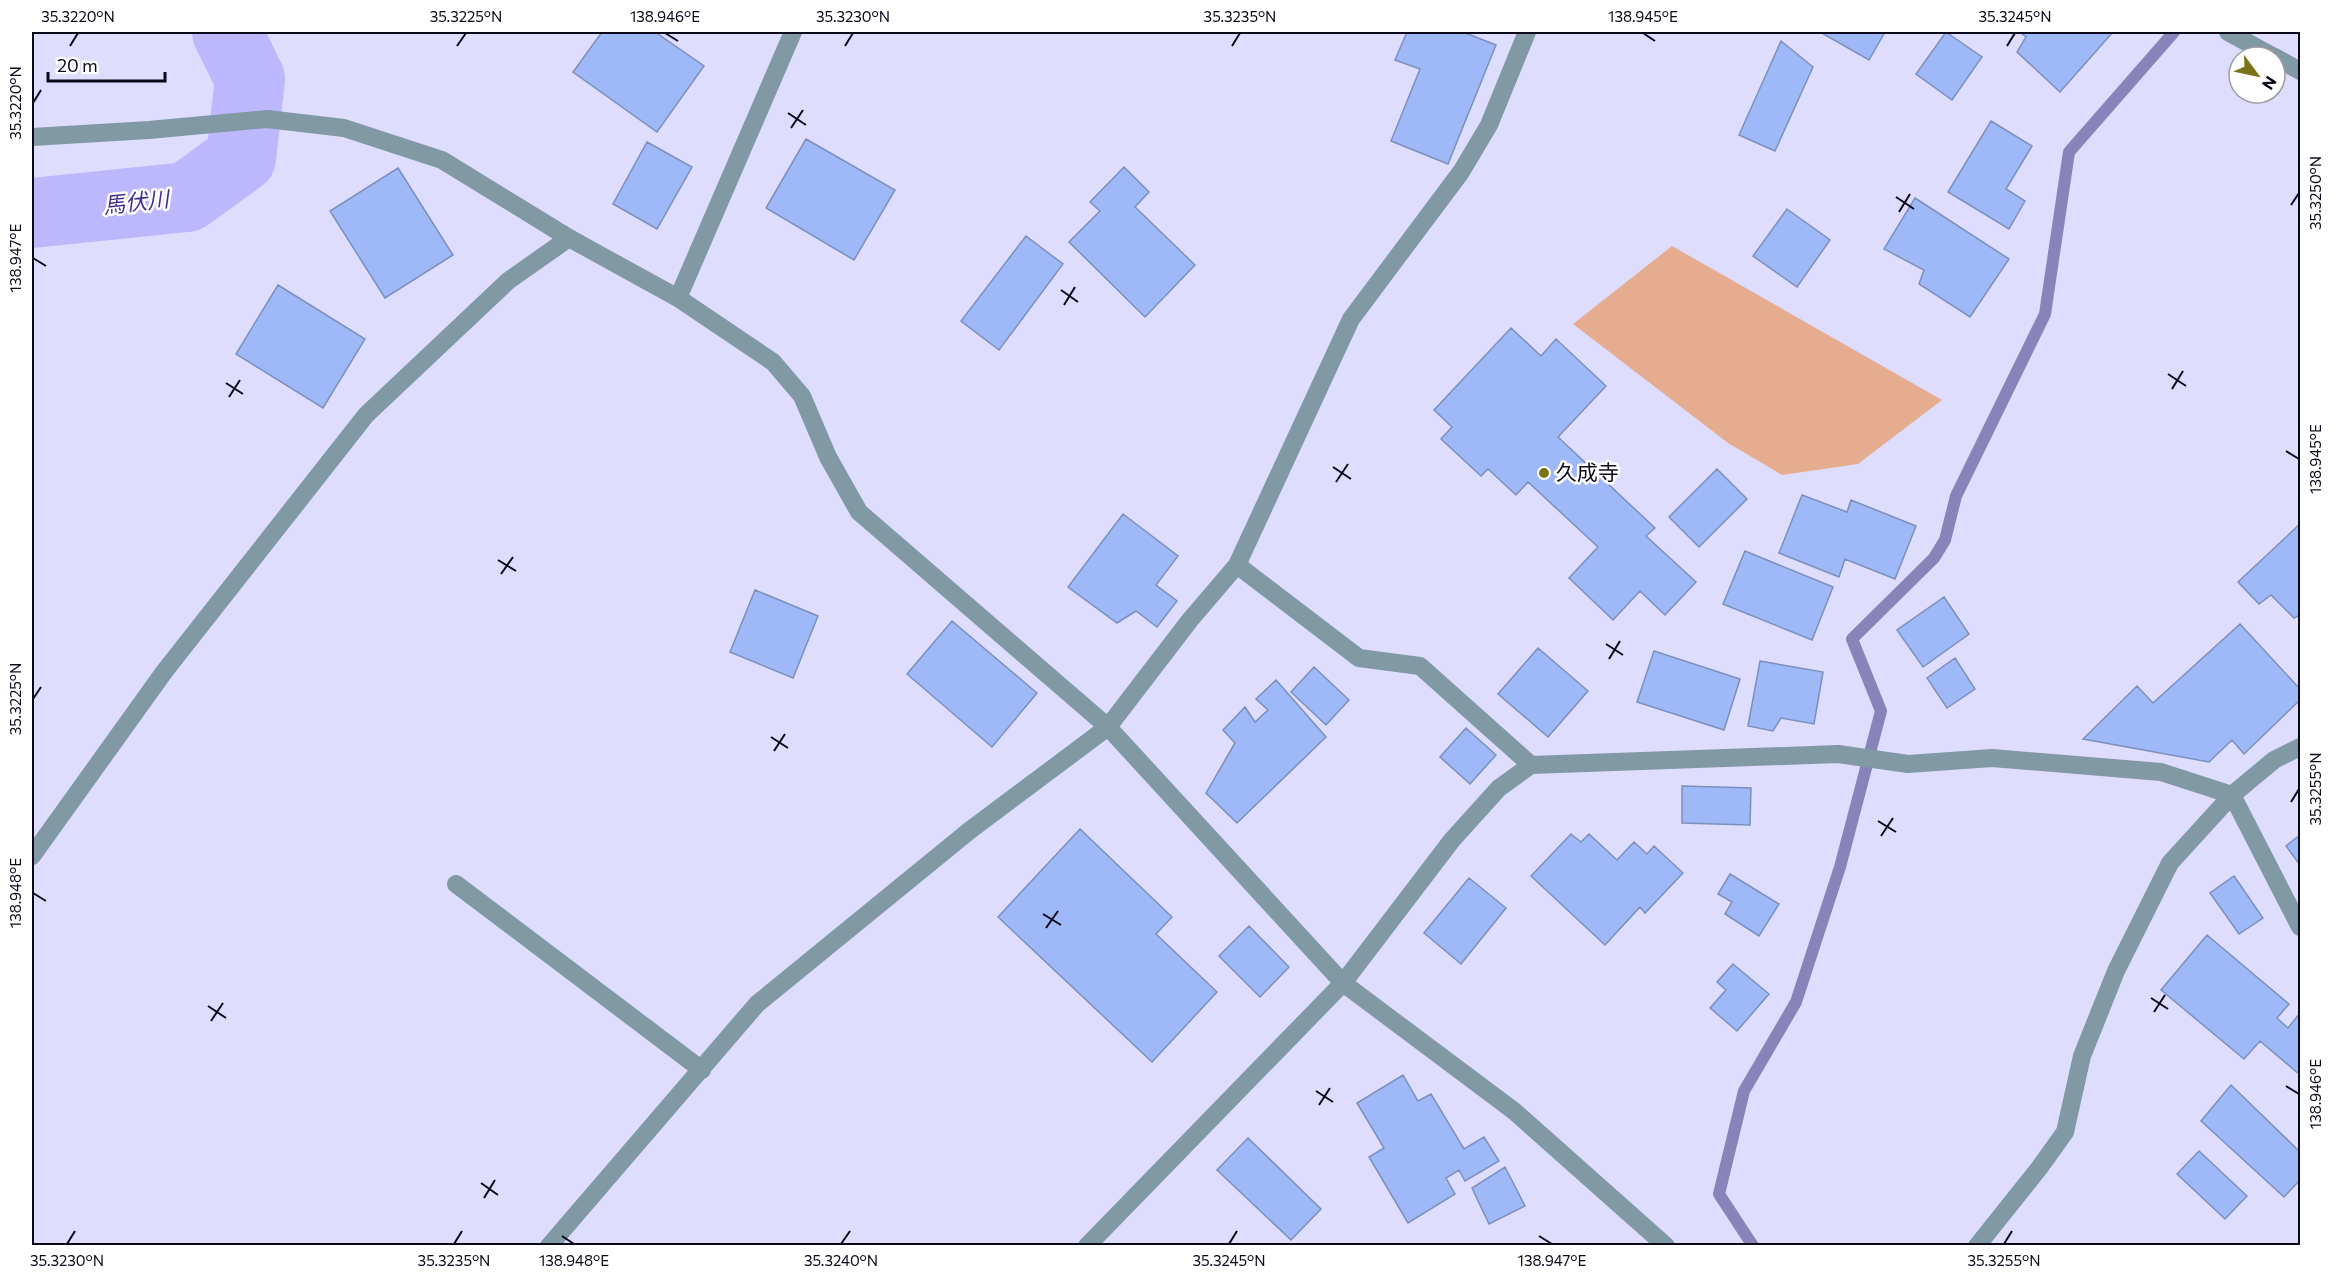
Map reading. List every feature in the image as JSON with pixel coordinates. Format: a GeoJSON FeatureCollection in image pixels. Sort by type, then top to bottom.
{"type":"FeatureCollection","features":[{"type":"Feature","properties":{"kind":"street"},"geometry":{"type":"LineString","coordinates":[[678,298],[793,32]]}},
{"type":"Feature","properties":{"kind":"street"},"geometry":{"type":"LineString","coordinates":[[549,1245],[757,1004],[969,831],[1108,727],[1190,620],[1238,565],[1351,319],[1461,172],[1489,125],[1527,32]]}},
{"type":"Feature","properties":{"kind":"street"},"geometry":{"type":"LineString","coordinates":[[2228,32],[2252,45]]}},
{"type":"Feature","properties":{"kind":"street"},"geometry":{"type":"LineString","coordinates":[[2287,63],[2301,71]]}},
{"type":"Feature","properties":{"kind":"street"},"geometry":{"type":"LineString","coordinates":[[32,137],[149,130],[267,118],[344,128],[442,160],[569,238],[678,298],[773,362],[802,396],[828,457],[859,512],[1108,727],[1342,983],[1514,1111],[1666,1245]]}},
{"type":"Feature","properties":{"kind":"street"},"geometry":{"type":"LineString","coordinates":[[32,856],[164,672],[366,415],[508,281],[569,238]]}},
{"type":"Feature","properties":{"kind":"street"},"geometry":{"type":"LineString","coordinates":[[1238,565],[1359,658],[1420,666],[1531,765]]}},
{"type":"Feature","properties":{"kind":"street"},"geometry":{"type":"LineString","coordinates":[[1977,1245],[2065,1132],[2082,1056],[2116,971],[2170,863],[2232,795],[2274,760],[2301,747]]}},
{"type":"Feature","properties":{"kind":"street"},"geometry":{"type":"LineString","coordinates":[[1087,1245],[1342,983],[1452,840],[1499,788],[1531,765],[1838,754],[1908,764],[1992,758],[2161,772],[2232,795],[2301,927]]}},
{"type":"Feature","properties":{"kind":"street"},"geometry":{"type":"LineString","coordinates":[[456,884],[702,1070]]}},
{"type":"Feature","properties":{"kind":"shaded area"},"geometry":{"type":"Polygon","coordinates":[[[1672,246],[1942,400],[1858,464],[1782,475],[1728,443],[1573,324],[1672,246]]]}},
{"type":"Feature","properties":{"kind":"building"},"geometry":{"type":"Polygon","coordinates":[[[602,32],[655,32],[704,66],[657,132],[573,72],[602,32]]]}},
{"type":"Feature","properties":{"kind":"building"},"geometry":{"type":"Polygon","coordinates":[[[1407,32],[1463,32],[1496,45],[1448,164],[1391,141],[1420,69],[1395,60],[1407,32]]]}},
{"type":"Feature","properties":{"kind":"building"},"geometry":{"type":"Polygon","coordinates":[[[1820,32],[1885,32],[1869,60],[1820,32]]]}},
{"type":"Feature","properties":{"kind":"building"},"geometry":{"type":"Polygon","coordinates":[[[1946,32],[1982,57],[1952,100],[1916,74],[1946,32]]]}},
{"type":"Feature","properties":{"kind":"building"},"geometry":{"type":"Polygon","coordinates":[[[2020,32],[2113,32],[2060,92],[2017,52],[2026,37],[2020,32]]]}},
{"type":"Feature","properties":{"kind":"building"},"geometry":{"type":"Polygon","coordinates":[[[1781,41],[1813,67],[1775,151],[1739,135],[1781,41]]]}},
{"type":"Feature","properties":{"kind":"building"},"geometry":{"type":"Polygon","coordinates":[[[1991,121],[2032,146],[2006,189],[2025,201],[2009,229],[1948,192],[1991,121]]]}},
{"type":"Feature","properties":{"kind":"building"},"geometry":{"type":"Polygon","coordinates":[[[806,139],[895,190],[854,260],[766,208],[806,139]]]}},
{"type":"Feature","properties":{"kind":"building"},"geometry":{"type":"Polygon","coordinates":[[[647,142],[692,167],[657,229],[613,204],[647,142]]]}},
{"type":"Feature","properties":{"kind":"building"},"geometry":{"type":"Polygon","coordinates":[[[1124,167],[1149,192],[1135,207],[1195,265],[1145,317],[1069,242],[1100,211],[1090,202],[1124,167]]]}},
{"type":"Feature","properties":{"kind":"building"},"geometry":{"type":"Polygon","coordinates":[[[398,168],[453,255],[385,298],[330,211],[398,168]]]}},
{"type":"Feature","properties":{"kind":"building"},"geometry":{"type":"Polygon","coordinates":[[[1915,198],[2009,259],[1970,317],[1919,284],[1924,270],[1884,249],[1915,198]]]}},
{"type":"Feature","properties":{"kind":"building"},"geometry":{"type":"Polygon","coordinates":[[[1787,209],[1830,240],[1797,287],[1753,256],[1787,209]]]}},
{"type":"Feature","properties":{"kind":"building"},"geometry":{"type":"Polygon","coordinates":[[[1026,236],[1063,264],[999,350],[961,321],[1026,236]]]}},
{"type":"Feature","properties":{"kind":"building"},"geometry":{"type":"Polygon","coordinates":[[[278,285],[365,339],[323,408],[236,354],[278,285]]]}},
{"type":"Feature","properties":{"kind":"building","name":"久成寺"},"geometry":{"type":"Polygon","coordinates":[[[1511,328],[1541,356],[1556,339],[1606,386],[1558,437],[1655,528],[1646,536],[1696,582],[1665,615],[1640,591],[1613,620],[1569,578],[1598,547],[1528,482],[1516,495],[1488,469],[1481,476],[1441,439],[1452,427],[1434,410],[1511,328]]]}},
{"type":"Feature","properties":{"kind":"building"},"geometry":{"type":"Polygon","coordinates":[[[1717,469],[1747,499],[1699,547],[1669,517],[1717,469]]]}},
{"type":"Feature","properties":{"kind":"building"},"geometry":{"type":"Polygon","coordinates":[[[1802,495],[1847,512],[1851,500],[1916,526],[1895,579],[1845,559],[1839,577],[1779,553],[1802,495]]]}},
{"type":"Feature","properties":{"kind":"building"},"geometry":{"type":"Polygon","coordinates":[[[1123,514],[1178,556],[1156,585],[1177,601],[1157,627],[1136,611],[1117,623],[1068,587],[1123,514]]]}},
{"type":"Feature","properties":{"kind":"building"},"geometry":{"type":"Polygon","coordinates":[[[2300,524],[2300,615],[2294,618],[2271,595],[2259,604],[2238,582],[2300,524]]]}},
{"type":"Feature","properties":{"kind":"building"},"geometry":{"type":"Polygon","coordinates":[[[1745,551],[1833,587],[1812,640],[1723,604],[1745,551]]]}},
{"type":"Feature","properties":{"kind":"building"},"geometry":{"type":"Polygon","coordinates":[[[755,590],[818,616],[793,678],[730,652],[755,590]]]}},
{"type":"Feature","properties":{"kind":"building"},"geometry":{"type":"Polygon","coordinates":[[[1944,597],[1969,634],[1923,667],[1897,630],[1944,597]]]}},
{"type":"Feature","properties":{"kind":"building"},"geometry":{"type":"Polygon","coordinates":[[[952,621],[1037,693],[992,747],[907,674],[952,621]]]}},
{"type":"Feature","properties":{"kind":"building"},"geometry":{"type":"Polygon","coordinates":[[[2240,624],[2300,689],[2300,700],[2244,754],[2232,740],[2209,762],[2083,739],[2137,686],[2153,703],[2240,624]]]}},
{"type":"Feature","properties":{"kind":"building"},"geometry":{"type":"Polygon","coordinates":[[[1538,648],[1588,691],[1548,737],[1498,694],[1538,648]]]}},
{"type":"Feature","properties":{"kind":"building"},"geometry":{"type":"Polygon","coordinates":[[[1654,651],[1740,679],[1724,730],[1637,702],[1654,651]]]}},
{"type":"Feature","properties":{"kind":"building"},"geometry":{"type":"Polygon","coordinates":[[[1955,658],[1975,689],[1947,708],[1927,678],[1955,658]]]}},
{"type":"Feature","properties":{"kind":"building"},"geometry":{"type":"Polygon","coordinates":[[[1760,661],[1823,672],[1814,724],[1781,718],[1773,731],[1748,726],[1760,661]]]}},
{"type":"Feature","properties":{"kind":"building"},"geometry":{"type":"Polygon","coordinates":[[[1314,667],[1349,700],[1326,725],[1291,692],[1314,667]]]}},
{"type":"Feature","properties":{"kind":"building"},"geometry":{"type":"Polygon","coordinates":[[[1276,680],[1326,737],[1237,823],[1206,793],[1235,743],[1223,730],[1245,707],[1255,722],[1268,710],[1256,699],[1276,680]]]}},
{"type":"Feature","properties":{"kind":"building"},"geometry":{"type":"Polygon","coordinates":[[[1466,728],[1496,755],[1470,784],[1440,757],[1466,728]]]}},
{"type":"Feature","properties":{"kind":"building"},"geometry":{"type":"Polygon","coordinates":[[[1682,786],[1751,788],[1750,825],[1682,823],[1682,786]]]}},
{"type":"Feature","properties":{"kind":"building"},"geometry":{"type":"Polygon","coordinates":[[[1080,829],[1172,917],[1156,934],[1217,992],[1152,1062],[998,917],[1080,829]]]}},
{"type":"Feature","properties":{"kind":"building"},"geometry":{"type":"Polygon","coordinates":[[[1571,834],[1581,842],[1589,834],[1617,860],[1634,842],[1647,854],[1654,846],[1683,873],[1645,913],[1640,907],[1605,945],[1531,876],[1571,834]]]}},
{"type":"Feature","properties":{"kind":"building"},"geometry":{"type":"Polygon","coordinates":[[[2300,835],[2300,865],[2286,846],[2300,835]]]}},
{"type":"Feature","properties":{"kind":"building"},"geometry":{"type":"Polygon","coordinates":[[[1730,874],[1779,904],[1759,936],[1725,914],[1732,902],[1718,894],[1730,874]]]}},
{"type":"Feature","properties":{"kind":"building"},"geometry":{"type":"Polygon","coordinates":[[[2234,876],[2263,918],[2239,934],[2210,893],[2234,876]]]}},
{"type":"Feature","properties":{"kind":"building"},"geometry":{"type":"Polygon","coordinates":[[[1469,878],[1506,908],[1461,964],[1424,933],[1469,878]]]}},
{"type":"Feature","properties":{"kind":"building"},"geometry":{"type":"Polygon","coordinates":[[[1249,926],[1289,967],[1260,997],[1219,956],[1249,926]]]}},
{"type":"Feature","properties":{"kind":"building"},"geometry":{"type":"Polygon","coordinates":[[[2207,935],[2289,1004],[2277,1018],[2288,1028],[2300,1013],[2300,1075],[2260,1041],[2244,1059],[2161,990],[2207,935]]]}},
{"type":"Feature","properties":{"kind":"building"},"geometry":{"type":"Polygon","coordinates":[[[1733,964],[1769,994],[1737,1031],[1710,1008],[1726,990],[1717,982],[1733,964]]]}},
{"type":"Feature","properties":{"kind":"building"},"geometry":{"type":"Polygon","coordinates":[[[1403,1075],[1418,1101],[1431,1094],[1464,1149],[1484,1137],[1499,1161],[1465,1181],[1459,1170],[1446,1178],[1455,1194],[1408,1223],[1369,1157],[1384,1148],[1357,1103],[1403,1075]]]}},
{"type":"Feature","properties":{"kind":"building"},"geometry":{"type":"Polygon","coordinates":[[[2231,1085],[2300,1152],[2300,1180],[2284,1197],[2201,1121],[2231,1085]]]}},
{"type":"Feature","properties":{"kind":"building"},"geometry":{"type":"Polygon","coordinates":[[[1248,1138],[1321,1209],[1291,1240],[1217,1170],[1248,1138]]]}},
{"type":"Feature","properties":{"kind":"building"},"geometry":{"type":"Polygon","coordinates":[[[2199,1151],[2247,1196],[2225,1219],[2177,1174],[2199,1151]]]}},
{"type":"Feature","properties":{"kind":"building"},"geometry":{"type":"Polygon","coordinates":[[[1505,1167],[1525,1206],[1489,1224],[1472,1188],[1505,1167]]]}},
{"type":"Feature","properties":{"kind":"waterway","name":"馬伏川"},"geometry":{"type":"LineString","coordinates":[[32,213],[187,197],[241,158],[250,79],[227,32]]}},
{"type":"Feature","properties":{"kind":"waterway"},"geometry":{"type":"LineString","coordinates":[[1753,1246],[1719,1194],[1744,1091],[1796,1002],[1840,867],[1881,711],[1852,639],[1934,558],[1945,540],[1956,496],[2045,314],[2069,152],[2174,32]]}},
{"type":"Feature","properties":{"kind":"place","name":"久成寺"},"geometry":{"type":"Point","coordinates":[1544,473]}}]}
